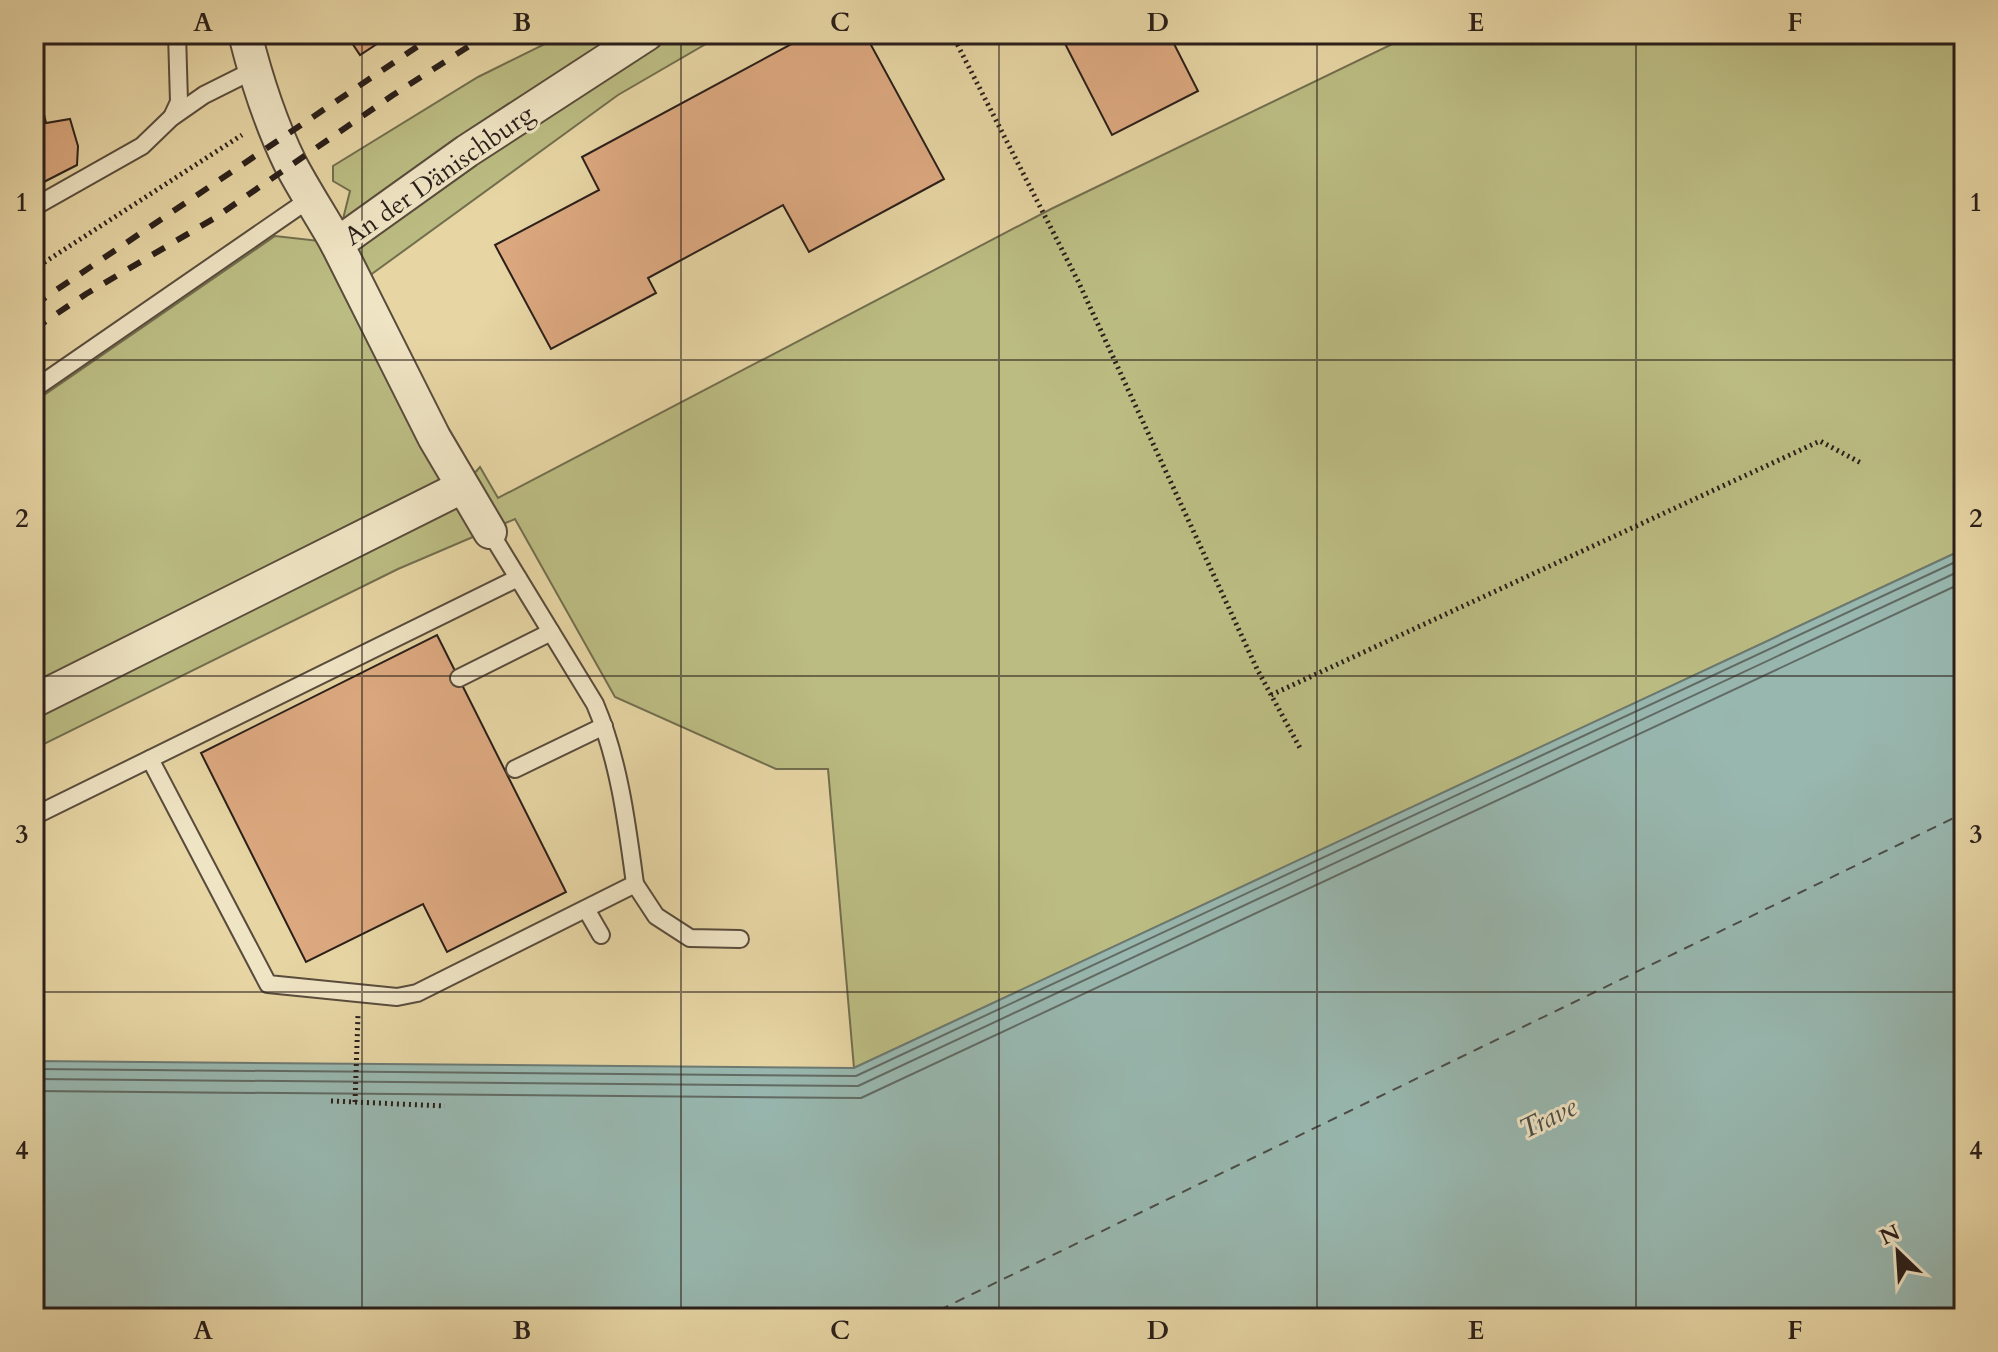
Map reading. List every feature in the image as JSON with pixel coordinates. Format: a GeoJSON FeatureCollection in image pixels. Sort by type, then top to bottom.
{"type":"FeatureCollection","features":[{"type":"Feature","properties":{"kind":"street"},"geometry":{"type":"LineString","coordinates":[[245,34],[254,70],[291,164],[337,244]]}},
{"type":"Feature","properties":{"kind":"street","name":"An der Dänischburg"},"geometry":{"type":"LineString","coordinates":[[490,532],[462,487],[337,244],[467,151],[647,34]]}},
{"type":"Feature","properties":{"kind":"street"},"geometry":{"type":"LineString","coordinates":[[34,701],[462,487]]}},
{"type":"Feature","properties":{"kind":"lane"},"geometry":{"type":"LineString","coordinates":[[171,118],[179,102],[177,34]]}},
{"type":"Feature","properties":{"kind":"lane"},"geometry":{"type":"LineString","coordinates":[[34,207],[142,146],[171,118],[204,95],[254,70]]}},
{"type":"Feature","properties":{"kind":"lane"},"geometry":{"type":"LineString","coordinates":[[34,389],[311,198]]}},
{"type":"Feature","properties":{"kind":"lane"},"geometry":{"type":"LineString","coordinates":[[490,532],[595,704],[604,726],[627,821],[635,884],[656,916],[690,938],[740,939]]}},
{"type":"Feature","properties":{"kind":"lane"},"geometry":{"type":"LineString","coordinates":[[34,816],[518,578]]}},
{"type":"Feature","properties":{"kind":"lane"},"geometry":{"type":"LineString","coordinates":[[459,678],[551,632]]}},
{"type":"Feature","properties":{"kind":"lane"},"geometry":{"type":"LineString","coordinates":[[515,769],[604,726]]}},
{"type":"Feature","properties":{"kind":"lane"},"geometry":{"type":"LineString","coordinates":[[150,759],[268,984],[397,997],[417,993],[635,884]]}},
{"type":"Feature","properties":{"kind":"lane"},"geometry":{"type":"LineString","coordinates":[[586,909],[601,935]]}},
{"type":"Feature","properties":{"kind":"path"},"geometry":{"type":"LineString","coordinates":[[952,34],[1078,281],[1271,695],[1300,748]]}},
{"type":"Feature","properties":{"kind":"path"},"geometry":{"type":"LineString","coordinates":[[34,269],[271,117]]}},
{"type":"Feature","properties":{"kind":"path"},"geometry":{"type":"LineString","coordinates":[[1271,695],[1820,441],[1861,463]]}},
{"type":"Feature","properties":{"kind":"path"},"geometry":{"type":"LineString","coordinates":[[355,1102],[358,1018]]}},
{"type":"Feature","properties":{"kind":"path"},"geometry":{"type":"LineString","coordinates":[[331,1101],[445,1106]]}},
{"type":"Feature","properties":{"kind":"green space"},"geometry":{"type":"Polygon","coordinates":[[[565,34],[723,34],[618,95],[358,284],[463,486],[480,467],[498,498],[1051,209],[1413,34],[1964,34],[1964,549],[854,1068],[828,769],[776,769],[615,697],[515,519],[398,569],[34,749],[34,402],[275,236],[337,243],[350,191],[333,181],[333,166],[478,77],[565,34]]]}},
{"type":"Feature","properties":{"kind":"water","name":"Trave"},"geometry":{"type":"Polygon","coordinates":[[[1964,549],[1964,1318],[34,1318],[34,1061],[854,1068],[1964,549]]]}},
{"type":"Feature","properties":{"kind":"building"},"geometry":{"type":"Polygon","coordinates":[[[346,34],[392,34],[360,55],[346,34]]]}},
{"type":"Feature","properties":{"kind":"building"},"geometry":{"type":"Polygon","coordinates":[[[810,34],[865,34],[944,179],[809,252],[783,205],[648,278],[656,293],[551,349],[495,245],[599,190],[582,157],[810,34]]]}},
{"type":"Feature","properties":{"kind":"building"},"geometry":{"type":"Polygon","coordinates":[[[1060,34],[1169,34],[1198,91],[1112,135],[1060,34]]]}},
{"type":"Feature","properties":{"kind":"building"},"geometry":{"type":"Polygon","coordinates":[[[34,71],[46,123],[70,119],[78,146],[77,165],[34,187],[34,71]]]}},
{"type":"Feature","properties":{"kind":"building"},"geometry":{"type":"Polygon","coordinates":[[[437,635],[566,892],[447,952],[423,904],[306,962],[201,753],[437,635]]]}},
{"type":"Feature","properties":{"kind":"ferry route"},"geometry":{"type":"LineString","coordinates":[[923,1318],[1964,813]]}},
{"type":"Feature","properties":{"kind":"railway"},"geometry":{"type":"LineString","coordinates":[[34,305],[436,34]]}},
{"type":"Feature","properties":{"kind":"railway"},"geometry":{"type":"LineString","coordinates":[[34,329],[86,294],[213,219],[393,95],[488,34]]}}]}
